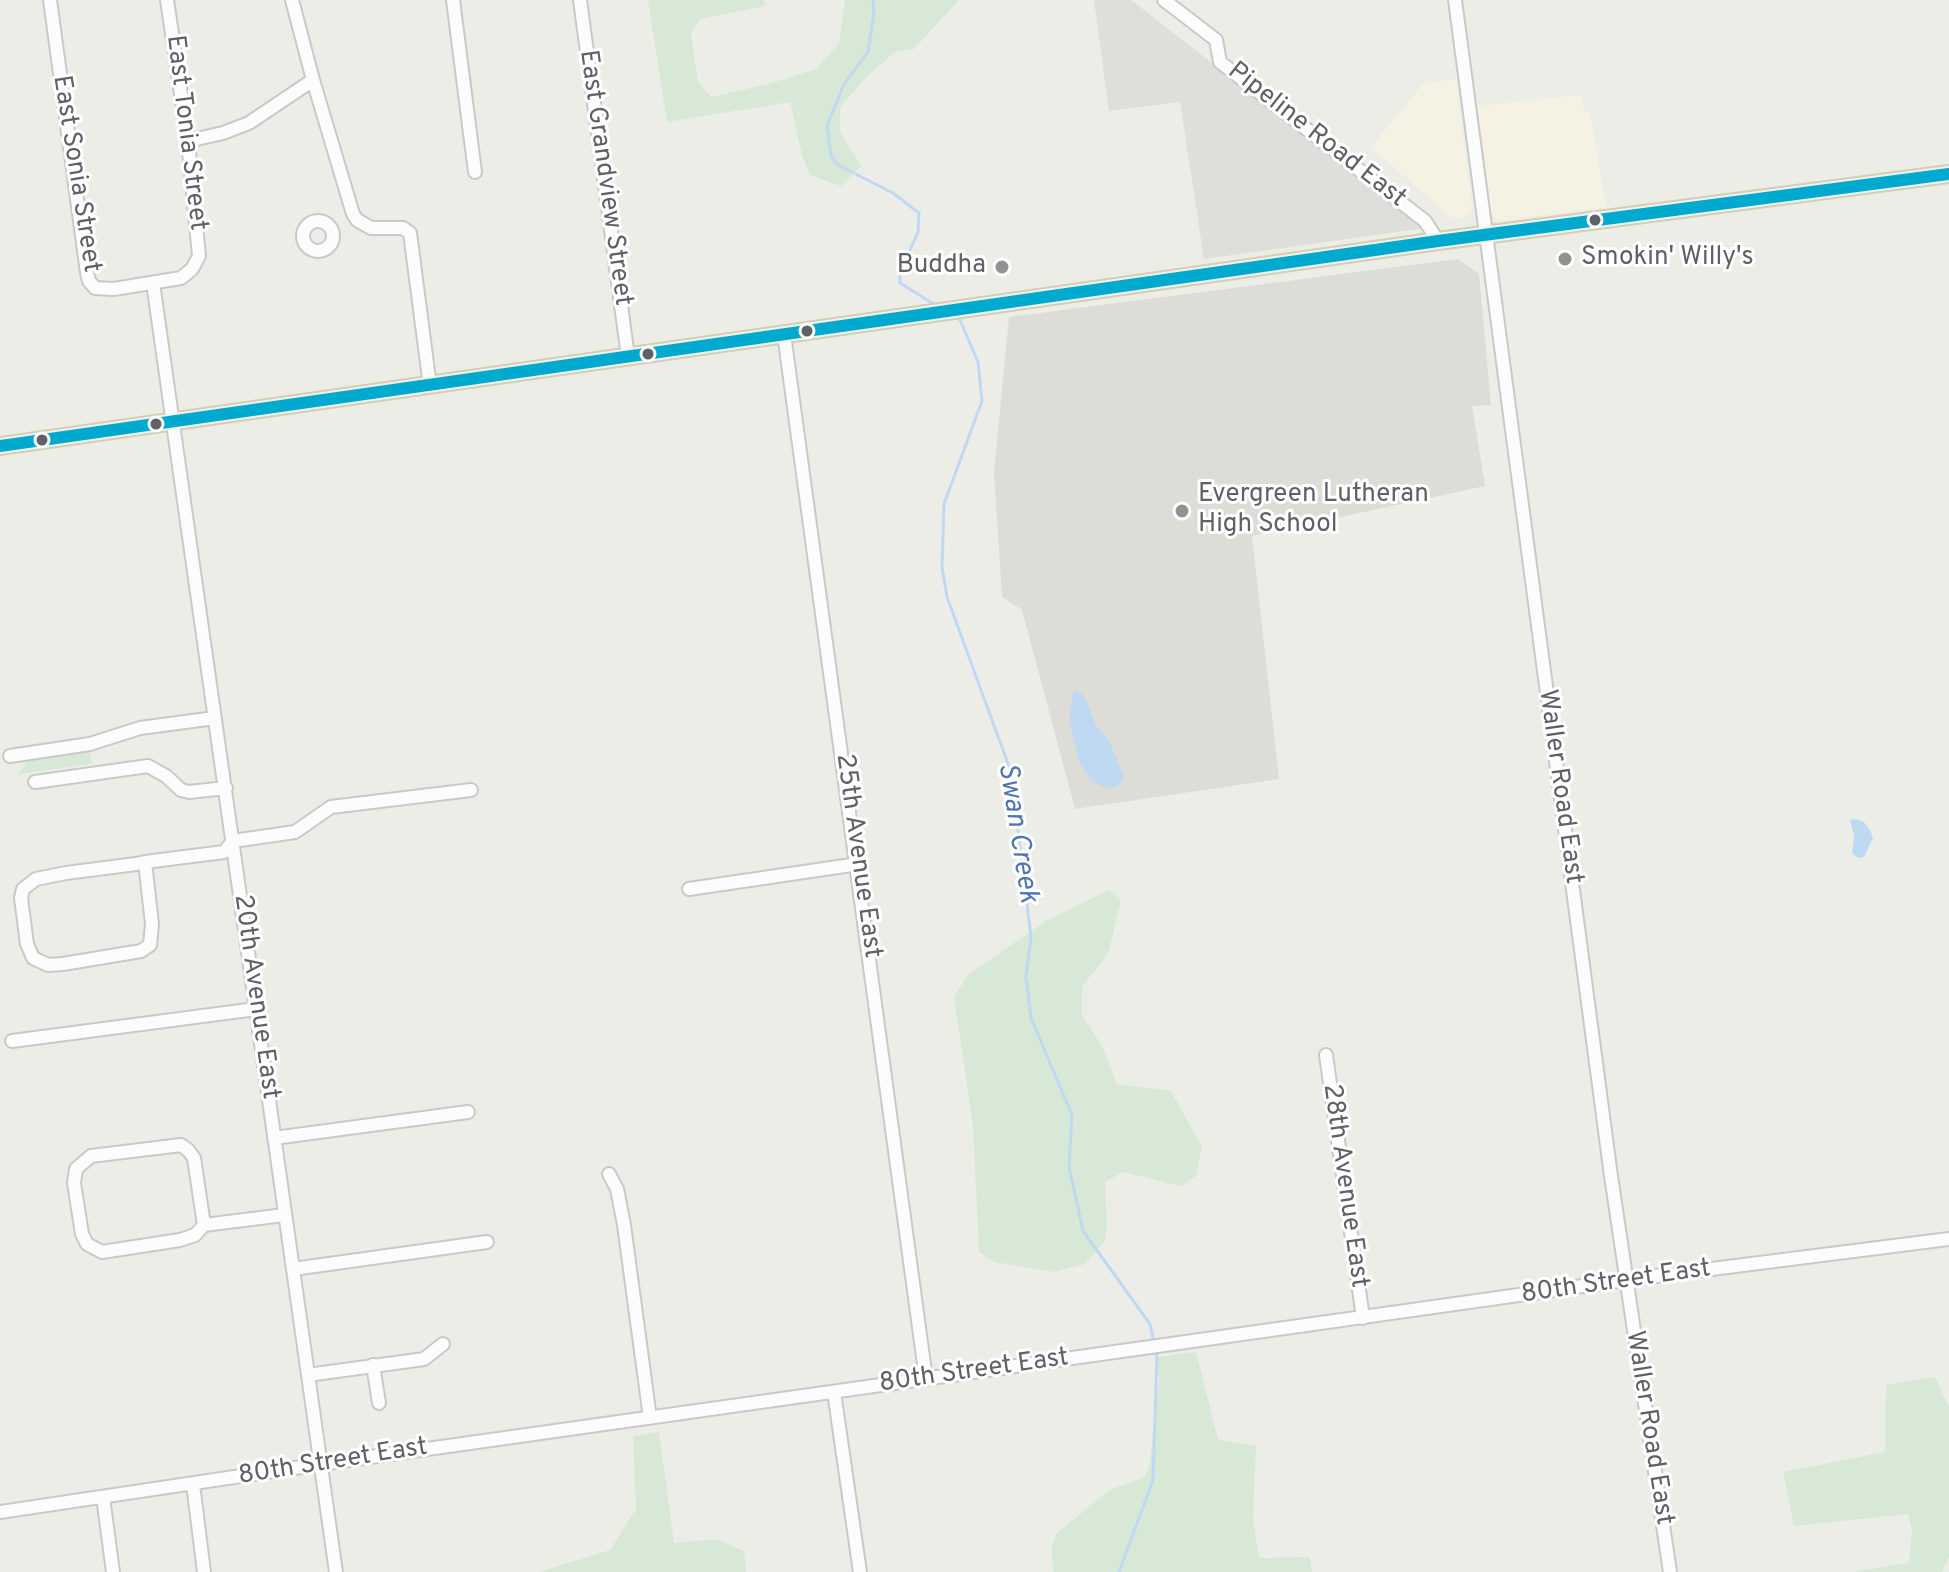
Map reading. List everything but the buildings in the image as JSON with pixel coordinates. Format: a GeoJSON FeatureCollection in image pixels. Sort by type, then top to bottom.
{"type":"FeatureCollection","features":[{"type":"Feature","properties":{"kind":"main road"},"geometry":{"type":"LineString","coordinates":[[0,446],[1438,241],[1949,174]]}},
{"type":"Feature","properties":{"kind":"street","name":"East Sonia Street"},"geometry":{"type":"LineString","coordinates":[[50,0],[89,281],[92,286],[102,289],[153,283]]}},
{"type":"Feature","properties":{"kind":"street","name":"East Tonia Street"},"geometry":{"type":"LineString","coordinates":[[153,283],[181,278],[192,269],[199,256],[188,141],[167,0]]}},
{"type":"Feature","properties":{"kind":"street"},"geometry":{"type":"LineString","coordinates":[[292,0],[353,214],[371,228],[408,230],[412,237],[430,386]]}},
{"type":"Feature","properties":{"kind":"street"},"geometry":{"type":"LineString","coordinates":[[453,0],[475,172]]}},
{"type":"Feature","properties":{"kind":"street","name":"East Grandview Street"},"geometry":{"type":"LineString","coordinates":[[580,0],[628,357]]}},
{"type":"Feature","properties":{"kind":"street","name":"Pipeline Road East"},"geometry":{"type":"LineString","coordinates":[[1164,0],[1216,40],[1220,62],[1425,221],[1438,241]]}},
{"type":"Feature","properties":{"kind":"street","name":"Waller Road East"},"geometry":{"type":"LineString","coordinates":[[1455,0],[1625,1280],[1670,1572]]}},
{"type":"Feature","properties":{"kind":"street"},"geometry":{"type":"LineString","coordinates":[[188,141],[249,123],[313,80]]}},
{"type":"Feature","properties":{"kind":"street"},"geometry":{"type":"LineString","coordinates":[[331,228],[353,214]]}},
{"type":"Feature","properties":{"kind":"street","name":"20th Avenue East"},"geometry":{"type":"LineString","coordinates":[[153,283],[336,1572]]}},
{"type":"Feature","properties":{"kind":"street","name":"25th Avenue East"},"geometry":{"type":"LineString","coordinates":[[784,334],[926,1379]]}},
{"type":"Feature","properties":{"kind":"street"},"geometry":{"type":"LineString","coordinates":[[10,756],[90,744],[131,730],[215,718]]}},
{"type":"Feature","properties":{"kind":"street"},"geometry":{"type":"LineString","coordinates":[[35,782],[148,766],[157,769],[181,790],[226,788]]}},
{"type":"Feature","properties":{"kind":"street"},"geometry":{"type":"LineString","coordinates":[[145,862],[152,924],[150,945],[141,951],[63,964],[48,965],[33,958],[27,944],[21,898],[26,885],[36,879],[145,862],[224,852],[233,841],[295,832],[331,807],[471,790]]}},
{"type":"Feature","properties":{"kind":"street"},"geometry":{"type":"LineString","coordinates":[[689,889],[858,864]]}},
{"type":"Feature","properties":{"kind":"street"},"geometry":{"type":"LineString","coordinates":[[12,1041],[256,1009]]}},
{"type":"Feature","properties":{"kind":"street","name":"28th Avenue East"},"geometry":{"type":"LineString","coordinates":[[1326,1055],[1363,1318]]}},
{"type":"Feature","properties":{"kind":"street"},"geometry":{"type":"LineString","coordinates":[[274,1138],[468,1112]]}},
{"type":"Feature","properties":{"kind":"street"},"geometry":{"type":"LineString","coordinates":[[204,1225],[194,1158],[188,1150],[175,1144],[91,1156],[76,1169],[74,1183],[82,1234],[87,1244],[99,1250],[117,1251],[180,1240],[195,1235],[204,1225],[284,1215]]}},
{"type":"Feature","properties":{"kind":"street"},"geometry":{"type":"LineString","coordinates":[[609,1174],[617,1189],[624,1225],[650,1418]]}},
{"type":"Feature","properties":{"kind":"street","name":"80th Street East"},"geometry":{"type":"LineString","coordinates":[[0,1512],[1625,1280],[1949,1239]]}},
{"type":"Feature","properties":{"kind":"street"},"geometry":{"type":"LineString","coordinates":[[293,1269],[487,1242]]}},
{"type":"Feature","properties":{"kind":"street"},"geometry":{"type":"LineString","coordinates":[[308,1375],[424,1359],[443,1344]]}},
{"type":"Feature","properties":{"kind":"street"},"geometry":{"type":"LineString","coordinates":[[373,1365],[379,1403]]}},
{"type":"Feature","properties":{"kind":"street"},"geometry":{"type":"LineString","coordinates":[[834,1392],[860,1572]]}},
{"type":"Feature","properties":{"kind":"street"},"geometry":{"type":"LineString","coordinates":[[193,1484],[204,1572]]}},
{"type":"Feature","properties":{"kind":"street"},"geometry":{"type":"LineString","coordinates":[[103,1497],[113,1572]]}},
{"type":"Feature","properties":{"kind":"shaded area"},"geometry":{"type":"Polygon","coordinates":[[[1094,0],[1131,0],[1425,228],[1204,259],[1180,102],[1109,111],[1094,0]]]}},
{"type":"Feature","properties":{"kind":"shaded area"},"geometry":{"type":"Polygon","coordinates":[[[1456,79],[1472,208],[1467,217],[1453,219],[1371,147],[1423,84],[1456,79]]]}},
{"type":"Feature","properties":{"kind":"shaded area"},"geometry":{"type":"Polygon","coordinates":[[[1582,95],[1584,113],[1590,112],[1606,207],[1499,221],[1492,215],[1477,106],[1582,95]]]}},
{"type":"Feature","properties":{"kind":"shaded area","name":"Evergreen Lutheran High School"},"geometry":{"type":"Polygon","coordinates":[[[1458,259],[1479,274],[1491,405],[1472,406],[1485,486],[1252,536],[1279,779],[1075,809],[1022,610],[1002,597],[994,472],[1009,317],[1458,259]]]}},
{"type":"Feature","properties":{"kind":"green space"},"geometry":{"type":"Polygon","coordinates":[[[648,0],[764,0],[765,6],[700,19],[691,34],[698,82],[711,97],[816,69],[839,43],[845,0],[959,0],[914,49],[895,52],[865,78],[840,108],[840,132],[861,166],[841,186],[810,175],[802,155],[790,102],[667,122],[648,0]]]}},
{"type":"Feature","properties":{"kind":"green space"},"geometry":{"type":"Polygon","coordinates":[[[90,751],[92,764],[19,774],[28,760],[90,751]]]}},
{"type":"Feature","properties":{"kind":"green space"},"geometry":{"type":"Polygon","coordinates":[[[1109,890],[1121,900],[1108,954],[1082,986],[1082,1015],[1102,1046],[1117,1084],[1171,1091],[1202,1147],[1196,1176],[1181,1186],[1123,1172],[1105,1182],[1105,1241],[1085,1264],[1055,1272],[994,1262],[979,1252],[973,1127],[954,996],[969,974],[1046,921],[1109,890]]]}},
{"type":"Feature","properties":{"kind":"green space"},"geometry":{"type":"Polygon","coordinates":[[[1196,1352],[1218,1440],[1256,1446],[1253,1519],[1259,1558],[1310,1557],[1312,1572],[1053,1572],[1052,1547],[1056,1534],[1109,1490],[1143,1478],[1149,1469],[1159,1381],[1157,1357],[1196,1352]]]}},
{"type":"Feature","properties":{"kind":"green space"},"geometry":{"type":"Polygon","coordinates":[[[1935,1377],[1949,1407],[1949,1557],[1942,1572],[1853,1572],[1909,1563],[1912,1529],[1908,1514],[1794,1526],[1783,1472],[1885,1452],[1886,1385],[1935,1377]]]}},
{"type":"Feature","properties":{"kind":"green space"},"geometry":{"type":"Polygon","coordinates":[[[659,1432],[674,1543],[716,1539],[744,1551],[746,1572],[539,1572],[610,1550],[636,1509],[633,1436],[659,1432]]]}},
{"type":"Feature","properties":{"kind":"water"},"geometry":{"type":"Polygon","coordinates":[[[1077,691],[1087,702],[1097,728],[1108,738],[1122,772],[1124,780],[1116,787],[1108,788],[1092,782],[1079,762],[1070,724],[1073,693],[1077,691]]]}},
{"type":"Feature","properties":{"kind":"water"},"geometry":{"type":"Polygon","coordinates":[[[1850,820],[1864,822],[1873,838],[1864,857],[1858,858],[1852,853],[1854,836],[1850,820]]]}},
{"type":"Feature","properties":{"kind":"waterway","name":"Swan Creek"},"geometry":{"type":"LineString","coordinates":[[873,0],[868,52],[844,84],[827,126],[831,156],[838,165],[893,193],[919,213],[918,232],[900,272],[900,283],[937,306]]}},
{"type":"Feature","properties":{"kind":"waterway","name":"Swan Creek"},"geometry":{"type":"LineString","coordinates":[[956,317],[978,362],[982,401],[944,504],[942,567],[947,597],[1011,772],[1031,937],[1026,977],[1031,1018],[1072,1115],[1069,1167],[1083,1231],[1150,1324],[1153,1338]]}},
{"type":"Feature","properties":{"kind":"waterway","name":"Swan Creek"},"geometry":{"type":"LineString","coordinates":[[1119,1572],[1153,1480],[1157,1354]]}},
{"type":"Feature","properties":{"kind":"transit line"},"geometry":{"type":"LineString","coordinates":[[0,446],[1438,241],[1949,174]]}},
{"type":"Feature","properties":{"kind":"place","name":"Smokin' Willy's"},"geometry":{"type":"Point","coordinates":[1565,259]}},
{"type":"Feature","properties":{"kind":"place","name":"Buddha"},"geometry":{"type":"Point","coordinates":[1002,267]}},
{"type":"Feature","properties":{"kind":"place","name":"Evergreen Lutheran High School"},"geometry":{"type":"Point","coordinates":[1182,511]}}]}
